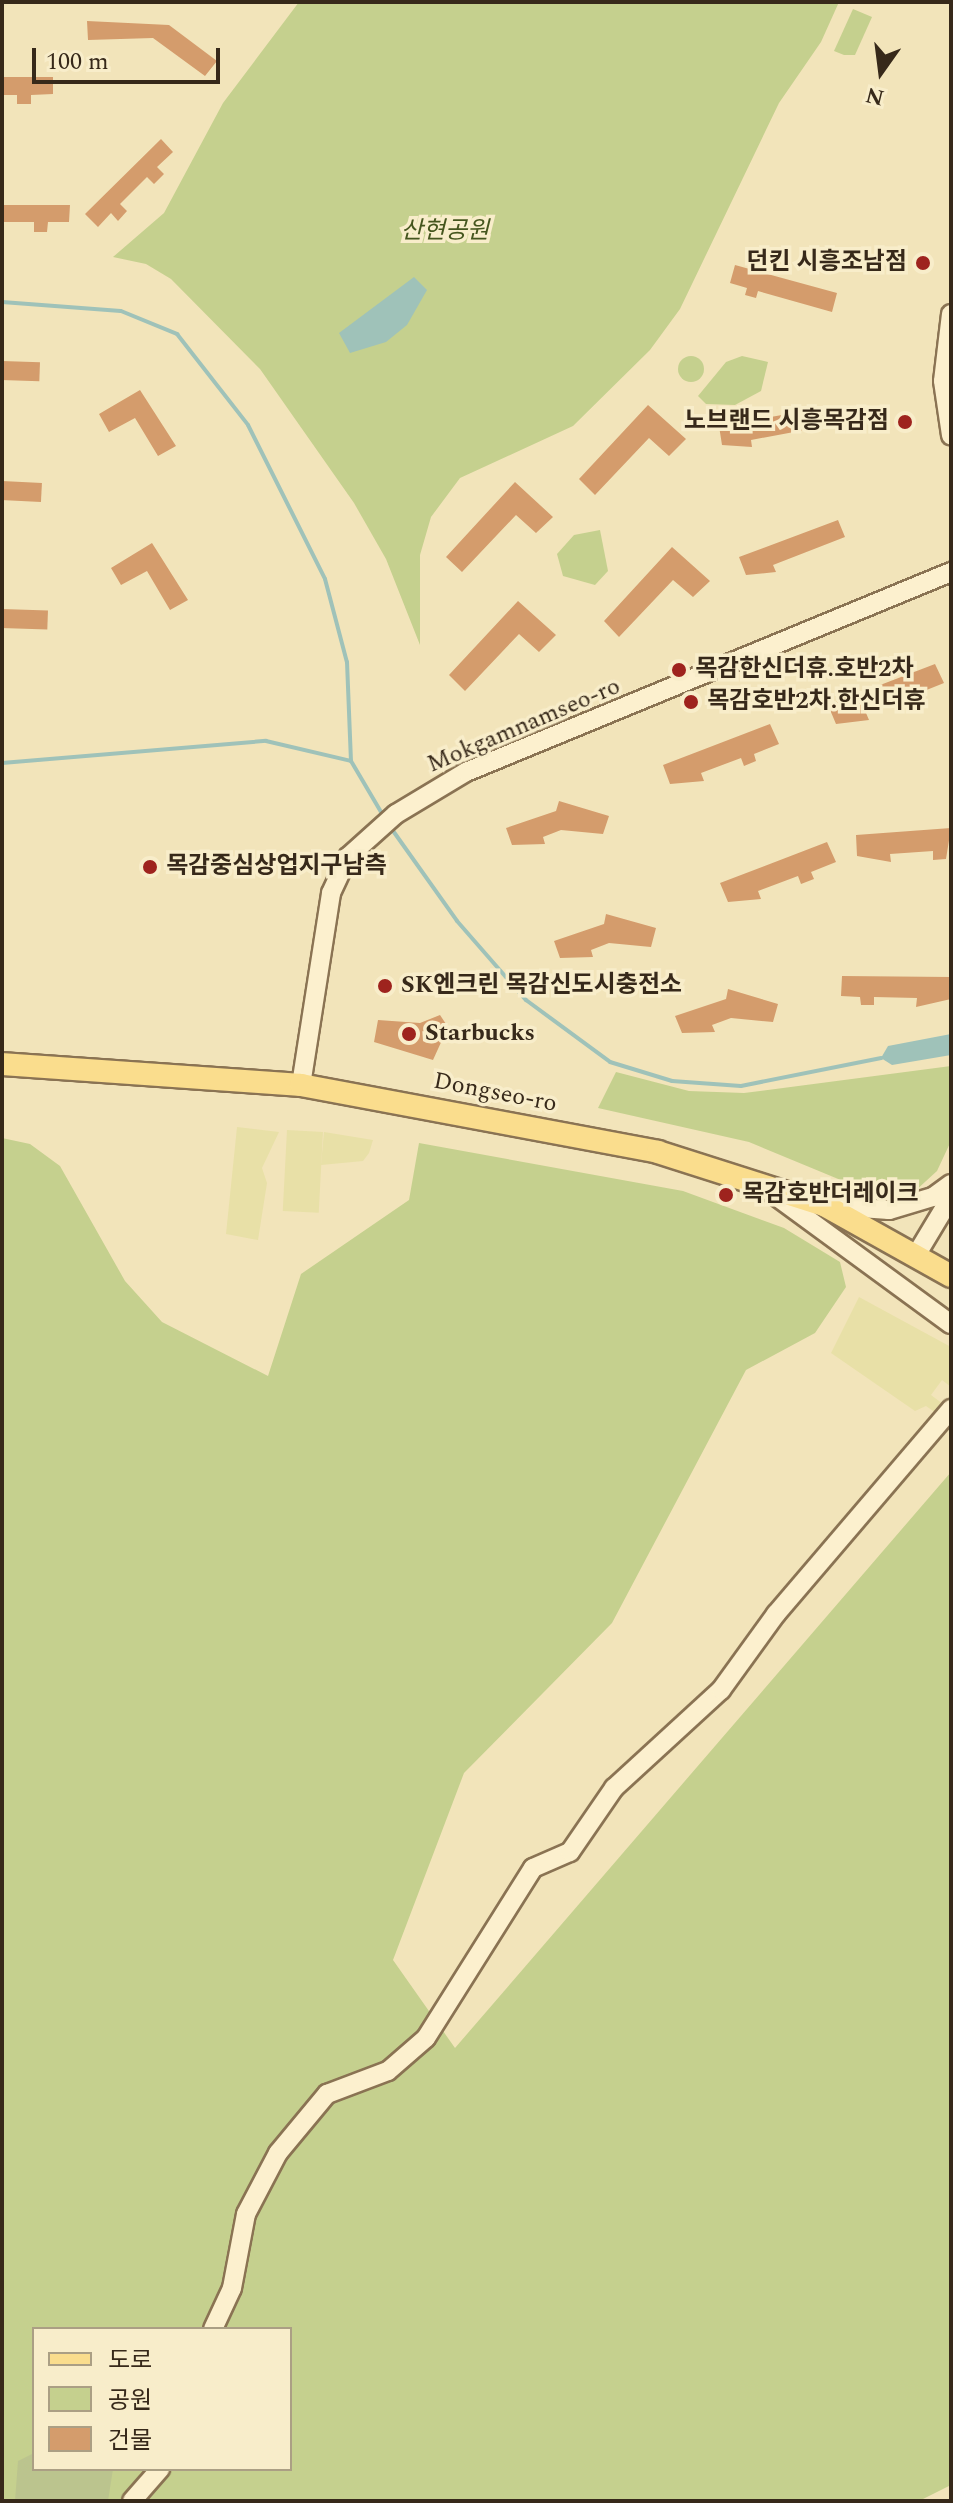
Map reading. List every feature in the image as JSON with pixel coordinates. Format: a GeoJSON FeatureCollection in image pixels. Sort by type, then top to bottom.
{"type":"FeatureCollection","features":[{"type":"Feature","properties":{"kind":"main road","name":"Dongseo-ro"},"geometry":{"type":"LineString","coordinates":[[2,1064],[301,1085],[658,1152],[824,1205],[951,1276]]}},
{"type":"Feature","properties":{"kind":"street"},"geometry":{"type":"LineString","coordinates":[[951,314],[943,371],[951,435]]}},
{"type":"Feature","properties":{"kind":"street","name":"Mokgamnamseo-ro"},"geometry":{"type":"LineString","coordinates":[[301,1085],[331,893],[348,857],[396,814],[466,772],[951,572]]}},
{"type":"Feature","properties":{"kind":"street"},"geometry":{"type":"LineString","coordinates":[[757,1182],[951,1324]]}},
{"type":"Feature","properties":{"kind":"street"},"geometry":{"type":"LineString","coordinates":[[824,1205],[889,1210],[933,1197],[951,1184]]}},
{"type":"Feature","properties":{"kind":"street"},"geometry":{"type":"LineString","coordinates":[[915,1257],[951,1197]]}},
{"type":"Feature","properties":{"kind":"street"},"geometry":{"type":"LineString","coordinates":[[214,2327],[232,2288],[246,2214],[278,2153],[327,2094],[388,2071],[426,2038],[533,1868],[570,1852],[614,1788],[721,1690],[776,1614],[951,1409]]}},
{"type":"Feature","properties":{"kind":"street"},"geometry":{"type":"LineString","coordinates":[[132,2501],[158,2471]]}},
{"type":"Feature","properties":{"kind":"shaded area"},"geometry":{"type":"Polygon","coordinates":[[[237,1127],[279,1132],[262,1168],[267,1183],[258,1240],[226,1234],[237,1127]]]}},
{"type":"Feature","properties":{"kind":"shaded area"},"geometry":{"type":"Polygon","coordinates":[[[287,1130],[323,1132],[319,1213],[283,1211],[287,1130]]]}},
{"type":"Feature","properties":{"kind":"shaded area"},"geometry":{"type":"Polygon","coordinates":[[[324,1132],[373,1140],[369,1153],[363,1161],[321,1165],[324,1132]]]}},
{"type":"Feature","properties":{"kind":"shaded area"},"geometry":{"type":"Polygon","coordinates":[[[859,1297],[951,1347],[951,1387],[942,1380],[931,1395],[943,1404],[936,1413],[926,1406],[915,1411],[831,1353],[859,1297]]]}},
{"type":"Feature","properties":{"kind":"green space","name":"산현공원"},"geometry":{"type":"Polygon","coordinates":[[[299,2],[839,2],[821,42],[779,103],[680,309],[650,350],[573,426],[460,478],[431,517],[420,555],[420,645],[386,559],[354,503],[260,369],[171,279],[146,264],[113,257],[164,213],[223,103],[299,2]]]}},
{"type":"Feature","properties":{"kind":"green space"},"geometry":{"type":"Polygon","coordinates":[[[853,9],[872,17],[855,55],[844,55],[834,51],[853,9]]]}},
{"type":"Feature","properties":{"kind":"green space"},"geometry":{"type":"Polygon","coordinates":[[[691,356],[700,360],[704,369],[700,378],[691,382],[682,378],[678,369],[682,360],[691,356]]]}},
{"type":"Feature","properties":{"kind":"green space"},"geometry":{"type":"Polygon","coordinates":[[[742,356],[768,362],[761,391],[735,405],[706,404],[698,396],[726,362],[742,356]]]}},
{"type":"Feature","properties":{"kind":"green space"},"geometry":{"type":"Polygon","coordinates":[[[600,530],[608,571],[595,585],[563,576],[557,554],[574,535],[600,530]]]}},
{"type":"Feature","properties":{"kind":"green space"},"geometry":{"type":"Polygon","coordinates":[[[951,1066],[951,1141],[937,1171],[914,1192],[860,1188],[749,1142],[598,1108],[616,1072],[689,1091],[744,1093],[951,1066]]]}},
{"type":"Feature","properties":{"kind":"green space"},"geometry":{"type":"Polygon","coordinates":[[[2,1138],[30,1144],[60,1166],[125,1281],[162,1322],[268,1376],[301,1274],[409,1200],[419,1143],[683,1191],[784,1228],[840,1262],[846,1287],[815,1333],[746,1370],[612,1623],[464,1773],[393,1960],[455,2048],[951,1472],[951,2485],[919,2501],[2,2501],[2,1138]]]}},
{"type":"Feature","properties":{"kind":"green space"},"geometry":{"type":"Polygon","coordinates":[[[32,2454],[32,2471],[113,2471],[108,2501],[15,2501],[18,2461],[32,2454]]]}},
{"type":"Feature","properties":{"kind":"water"},"geometry":{"type":"Polygon","coordinates":[[[414,277],[427,290],[407,325],[386,342],[350,353],[339,333],[414,277]]]}},
{"type":"Feature","properties":{"kind":"water"},"geometry":{"type":"Polygon","coordinates":[[[951,1034],[951,1055],[892,1065],[881,1058],[888,1046],[951,1034]]]}},
{"type":"Feature","properties":{"kind":"building"},"geometry":{"type":"Polygon","coordinates":[[[87,21],[169,25],[217,61],[205,76],[153,38],[88,40],[87,21]]]}},
{"type":"Feature","properties":{"kind":"building"},"geometry":{"type":"Polygon","coordinates":[[[2,77],[53,77],[53,94],[31,95],[31,104],[17,104],[17,95],[2,95],[2,77]]]}},
{"type":"Feature","properties":{"kind":"building"},"geometry":{"type":"Polygon","coordinates":[[[161,139],[173,152],[157,167],[164,174],[154,184],[147,177],[120,204],[127,211],[118,221],[111,213],[98,227],[85,214],[161,139]]]}},
{"type":"Feature","properties":{"kind":"building"},"geometry":{"type":"Polygon","coordinates":[[[2,205],[70,205],[69,222],[48,222],[47,232],[34,232],[34,222],[2,222],[2,205]]]}},
{"type":"Feature","properties":{"kind":"building"},"geometry":{"type":"Polygon","coordinates":[[[735,265],[837,293],[832,312],[758,291],[756,298],[745,295],[747,288],[730,283],[735,265]]]}},
{"type":"Feature","properties":{"kind":"building"},"geometry":{"type":"Polygon","coordinates":[[[2,361],[40,362],[39,381],[2,380],[2,361]]]}},
{"type":"Feature","properties":{"kind":"building"},"geometry":{"type":"Polygon","coordinates":[[[140,390],[176,446],[158,456],[135,418],[109,432],[99,414],[140,390]]]}},
{"type":"Feature","properties":{"kind":"building"},"geometry":{"type":"Polygon","coordinates":[[[648,405],[686,439],[669,456],[649,438],[595,495],[579,479],[648,405]]]}},
{"type":"Feature","properties":{"kind":"building"},"geometry":{"type":"Polygon","coordinates":[[[822,408],[826,426],[751,440],[752,447],[722,445],[719,426],[822,408]]]}},
{"type":"Feature","properties":{"kind":"building"},"geometry":{"type":"Polygon","coordinates":[[[2,481],[42,483],[41,502],[2,500],[2,481]]]}},
{"type":"Feature","properties":{"kind":"building"},"geometry":{"type":"Polygon","coordinates":[[[515,482],[553,517],[536,533],[516,515],[462,572],[446,557],[515,482]]]}},
{"type":"Feature","properties":{"kind":"building"},"geometry":{"type":"Polygon","coordinates":[[[838,520],[845,537],[773,565],[776,572],[746,575],[739,557],[838,520]]]}},
{"type":"Feature","properties":{"kind":"building"},"geometry":{"type":"Polygon","coordinates":[[[152,543],[188,600],[170,610],[147,571],[121,585],[111,568],[152,543]]]}},
{"type":"Feature","properties":{"kind":"building"},"geometry":{"type":"Polygon","coordinates":[[[672,547],[710,581],[693,597],[673,580],[619,637],[604,621],[672,547]]]}},
{"type":"Feature","properties":{"kind":"building"},"geometry":{"type":"Polygon","coordinates":[[[518,601],[556,635],[539,652],[519,634],[465,691],[449,675],[518,601]]]}},
{"type":"Feature","properties":{"kind":"building"},"geometry":{"type":"Polygon","coordinates":[[[2,609],[48,611],[47,630],[2,628],[2,609]]]}},
{"type":"Feature","properties":{"kind":"building"},"geometry":{"type":"Polygon","coordinates":[[[935,664],[944,683],[919,693],[922,701],[909,706],[906,698],[866,713],[869,720],[836,724],[828,705],[935,664]]]}},
{"type":"Feature","properties":{"kind":"building"},"geometry":{"type":"Polygon","coordinates":[[[770,724],[779,744],[754,754],[756,761],[744,766],[741,758],[701,773],[704,781],[670,784],[663,765],[770,724]]]}},
{"type":"Feature","properties":{"kind":"building"},"geometry":{"type":"Polygon","coordinates":[[[559,801],[609,816],[603,834],[561,830],[543,837],[545,844],[512,845],[506,828],[556,811],[559,801]]]}},
{"type":"Feature","properties":{"kind":"building"},"geometry":{"type":"Polygon","coordinates":[[[951,828],[946,859],[933,860],[933,851],[890,854],[891,862],[857,856],[856,835],[951,828]]]}},
{"type":"Feature","properties":{"kind":"building"},"geometry":{"type":"Polygon","coordinates":[[[827,842],[836,862],[811,872],[814,879],[801,884],[798,876],[758,891],[761,899],[728,902],[720,883],[827,842]]]}},
{"type":"Feature","properties":{"kind":"building"},"geometry":{"type":"Polygon","coordinates":[[[606,914],[656,928],[651,947],[609,943],[591,950],[593,957],[560,958],[554,941],[604,924],[606,914]]]}},
{"type":"Feature","properties":{"kind":"building"},"geometry":{"type":"Polygon","coordinates":[[[842,976],[951,977],[951,999],[916,1007],[917,998],[874,997],[874,1005],[861,1005],[860,997],[841,996],[842,976]]]}},
{"type":"Feature","properties":{"kind":"building"},"geometry":{"type":"Polygon","coordinates":[[[728,989],[778,1004],[773,1022],[731,1018],[712,1025],[715,1032],[682,1033],[675,1016],[726,999],[728,989]]]}},
{"type":"Feature","properties":{"kind":"building","name":"Starbucks"},"geometry":{"type":"Polygon","coordinates":[[[440,1015],[448,1027],[433,1060],[374,1042],[378,1020],[420,1023],[440,1015]]]}},
{"type":"Feature","properties":{"kind":"waterway"},"geometry":{"type":"LineString","coordinates":[[2,302],[121,311],[177,334],[248,425],[325,579],[347,662],[351,761]]}},
{"type":"Feature","properties":{"kind":"waterway"},"geometry":{"type":"LineString","coordinates":[[2,763],[266,741],[351,761],[384,817]]}},
{"type":"Feature","properties":{"kind":"waterway"},"geometry":{"type":"LineString","coordinates":[[391,828],[457,921],[526,1000],[610,1062],[672,1081],[741,1086],[881,1058]]}},
{"type":"Feature","properties":{"kind":"place","name":"던킨 시흥조남점"},"geometry":{"type":"Point","coordinates":[923,263]}},
{"type":"Feature","properties":{"kind":"place","name":"노브랜드 시흥목감점"},"geometry":{"type":"Point","coordinates":[905,422]}},
{"type":"Feature","properties":{"kind":"place","name":"목감한신더휴.호반2차"},"geometry":{"type":"Point","coordinates":[679,670]}},
{"type":"Feature","properties":{"kind":"place","name":"목감호반2차.한신더휴"},"geometry":{"type":"Point","coordinates":[691,702]}},
{"type":"Feature","properties":{"kind":"place","name":"목감중심상업지구남측"},"geometry":{"type":"Point","coordinates":[150,867]}},
{"type":"Feature","properties":{"kind":"place","name":"SK엔크린 목감신도시충전소"},"geometry":{"type":"Point","coordinates":[385,986]}},
{"type":"Feature","properties":{"kind":"place","name":"Starbucks"},"geometry":{"type":"Point","coordinates":[409,1034]}},
{"type":"Feature","properties":{"kind":"place","name":"목감호반더레이크"},"geometry":{"type":"Point","coordinates":[726,1195]}}]}
